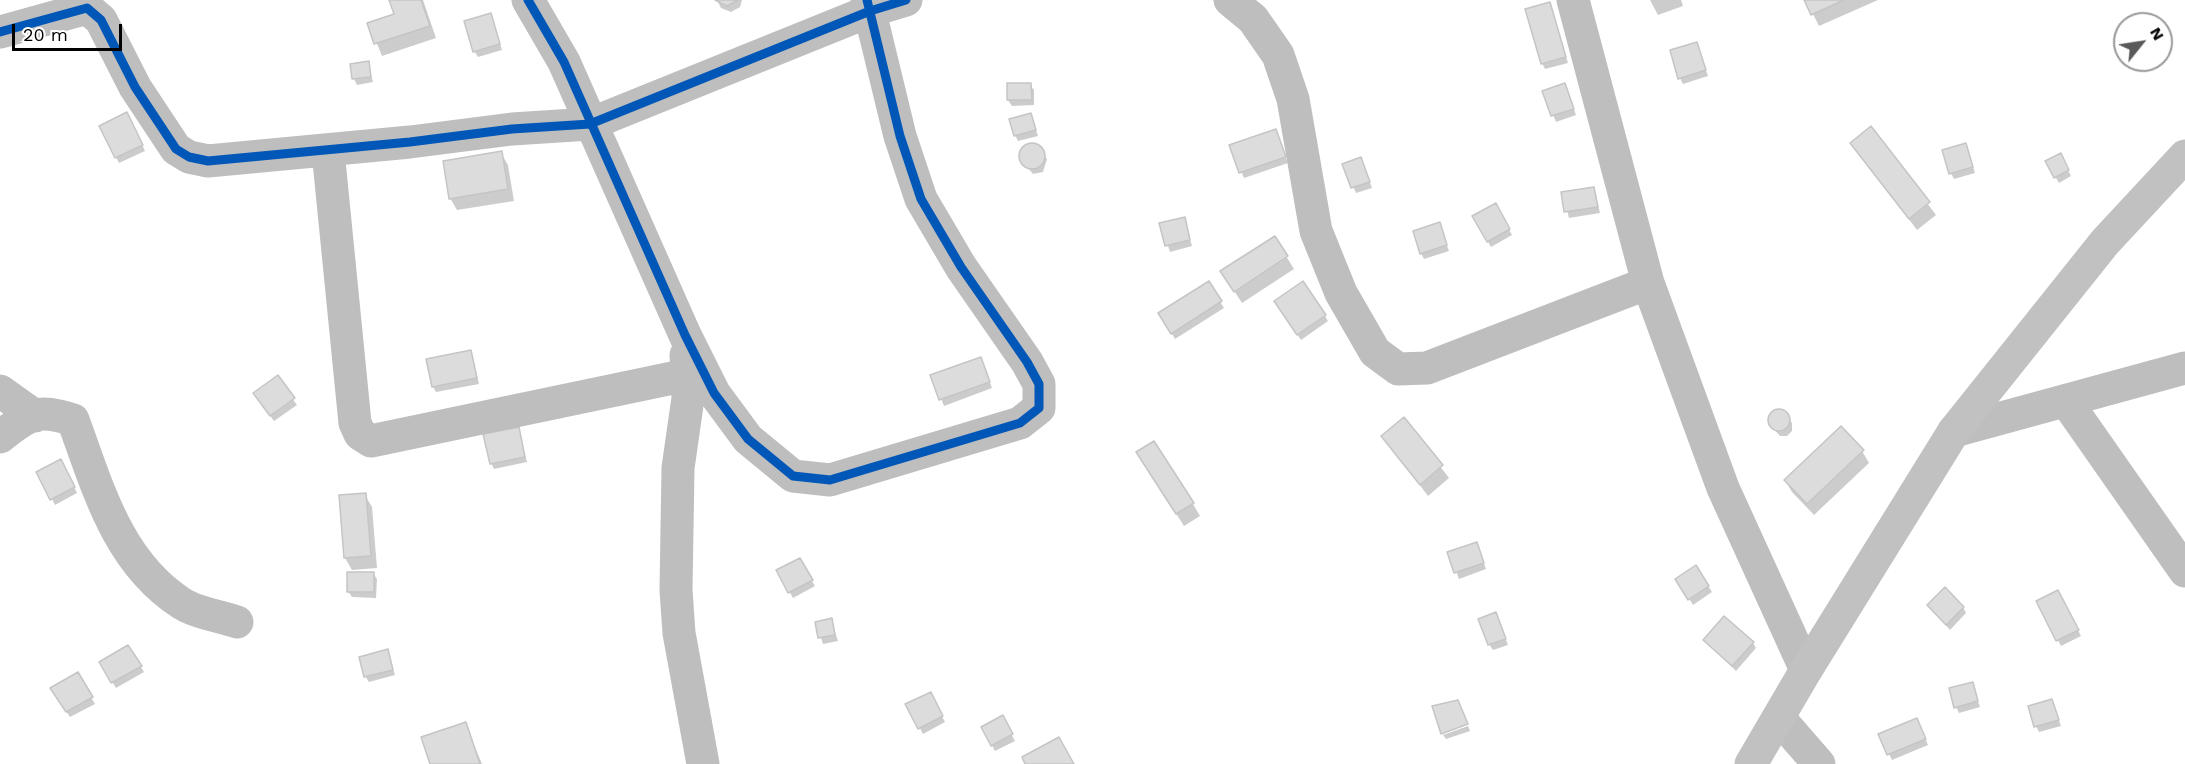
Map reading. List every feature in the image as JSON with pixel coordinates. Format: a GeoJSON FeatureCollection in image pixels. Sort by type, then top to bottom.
{"type":"FeatureCollection","features":[{"type":"Feature","properties":{"kind":"street"},"geometry":{"type":"LineString","coordinates":[[528,0],[564,62],[685,335],[714,393],[748,439],[793,476],[830,480],[1020,423],[1039,408],[1039,384],[1027,362],[961,267],[921,199],[900,136],[869,6]]}},
{"type":"Feature","properties":{"kind":"street"},"geometry":{"type":"LineString","coordinates":[[0,32],[87,8],[100,20],[135,87],[176,149],[189,157],[208,161],[328,151],[512,129],[590,124],[869,6],[906,0]]}},
{"type":"Feature","properties":{"kind":"street"},"geometry":{"type":"LineString","coordinates":[[1230,0],[1253,19],[1278,55],[1293,99],[1316,231],[1341,293],[1375,352],[1398,369],[1427,368],[1648,283]]}},
{"type":"Feature","properties":{"kind":"street"},"geometry":{"type":"LineString","coordinates":[[1573,0],[1648,283],[1723,488],[1806,670]]}},
{"type":"Feature","properties":{"kind":"street"},"geometry":{"type":"LineString","coordinates":[[328,151],[355,423],[360,434],[366,438],[371,441],[385,440],[687,375]]}},
{"type":"Feature","properties":{"kind":"street"},"geometry":{"type":"LineString","coordinates":[[1751,764],[1806,670],[1954,431],[2105,242],[2185,156]]}},
{"type":"Feature","properties":{"kind":"street"},"geometry":{"type":"LineString","coordinates":[[685,335],[688,398],[678,468],[676,590],[688,690],[703,764]]}},
{"type":"Feature","properties":{"kind":"street"},"geometry":{"type":"LineString","coordinates":[[1954,431],[2185,368]]}},
{"type":"Feature","properties":{"kind":"street"},"geometry":{"type":"LineString","coordinates":[[0,391],[35,416]]}},
{"type":"Feature","properties":{"kind":"street"},"geometry":{"type":"LineString","coordinates":[[2066,401],[2185,571]]}},
{"type":"Feature","properties":{"kind":"street"},"geometry":{"type":"LineString","coordinates":[[0,437],[22,420],[48,412],[74,420],[108,516],[144,574],[183,604],[237,622]]}},
{"type":"Feature","properties":{"kind":"street"},"geometry":{"type":"LineString","coordinates":[[1779,718],[1819,764]]}},
{"type":"Feature","properties":{"kind":"building"},"geometry":{"type":"Polygon","coordinates":[[[389,0],[421,0],[430,26],[374,44],[367,23],[394,14],[389,0]]]}},
{"type":"Feature","properties":{"kind":"building"},"geometry":{"type":"Polygon","coordinates":[[[715,0],[738,0],[727,6],[715,0]]]}},
{"type":"Feature","properties":{"kind":"building"},"geometry":{"type":"Polygon","coordinates":[[[1804,0],[1844,0],[1811,15],[1804,0]]]}},
{"type":"Feature","properties":{"kind":"building"},"geometry":{"type":"Polygon","coordinates":[[[1550,2],[1566,57],[1541,64],[1525,9],[1550,2]]]}},
{"type":"Feature","properties":{"kind":"building"},"geometry":{"type":"Polygon","coordinates":[[[491,13],[500,44],[473,52],[464,21],[491,13]]]}},
{"type":"Feature","properties":{"kind":"building"},"geometry":{"type":"Polygon","coordinates":[[[1697,42],[1706,70],[1678,79],[1670,50],[1697,42]]]}},
{"type":"Feature","properties":{"kind":"building"},"geometry":{"type":"Polygon","coordinates":[[[369,61],[371,77],[352,79],[350,64],[369,61]]]}},
{"type":"Feature","properties":{"kind":"building"},"geometry":{"type":"Polygon","coordinates":[[[1007,83],[1031,83],[1032,100],[1007,100],[1007,83]]]}},
{"type":"Feature","properties":{"kind":"building"},"geometry":{"type":"Polygon","coordinates":[[[1565,83],[1574,109],[1551,116],[1542,91],[1565,83]]]}},
{"type":"Feature","properties":{"kind":"building"},"geometry":{"type":"Polygon","coordinates":[[[127,112],[143,145],[115,158],[99,126],[127,112]]]}},
{"type":"Feature","properties":{"kind":"building"},"geometry":{"type":"Polygon","coordinates":[[[1031,113],[1036,130],[1014,136],[1009,119],[1031,113]]]}},
{"type":"Feature","properties":{"kind":"building"},"geometry":{"type":"Polygon","coordinates":[[[1871,126],[1930,202],[1909,219],[1850,143],[1871,126]]]}},
{"type":"Feature","properties":{"kind":"building"},"geometry":{"type":"Polygon","coordinates":[[[1276,129],[1286,157],[1239,173],[1229,145],[1276,129]]]}},
{"type":"Feature","properties":{"kind":"building"},"geometry":{"type":"Polygon","coordinates":[[[1032,143],[1041,147],[1045,156],[1041,165],[1032,169],[1023,165],[1019,156],[1023,147],[1032,143]]]}},
{"type":"Feature","properties":{"kind":"building"},"geometry":{"type":"Polygon","coordinates":[[[1966,143],[1973,167],[1949,174],[1942,150],[1966,143]]]}},
{"type":"Feature","properties":{"kind":"building"},"geometry":{"type":"Polygon","coordinates":[[[502,151],[508,189],[449,199],[443,161],[502,151]]]}},
{"type":"Feature","properties":{"kind":"building"},"geometry":{"type":"Polygon","coordinates":[[[2061,153],[2069,170],[2054,178],[2045,161],[2061,153]]]}},
{"type":"Feature","properties":{"kind":"building"},"geometry":{"type":"Polygon","coordinates":[[[1361,157],[1370,182],[1351,188],[1342,164],[1361,157]]]}},
{"type":"Feature","properties":{"kind":"building"},"geometry":{"type":"Polygon","coordinates":[[[1594,187],[1598,207],[1564,212],[1561,192],[1594,187]]]}},
{"type":"Feature","properties":{"kind":"building"},"geometry":{"type":"Polygon","coordinates":[[[1496,203],[1510,229],[1487,242],[1472,216],[1496,203]]]}},
{"type":"Feature","properties":{"kind":"building"},"geometry":{"type":"Polygon","coordinates":[[[1185,217],[1190,240],[1165,246],[1159,223],[1185,217]]]}},
{"type":"Feature","properties":{"kind":"building"},"geometry":{"type":"Polygon","coordinates":[[[1440,222],[1447,245],[1420,254],[1413,231],[1440,222]]]}},
{"type":"Feature","properties":{"kind":"building"},"geometry":{"type":"Polygon","coordinates":[[[1275,236],[1288,256],[1234,292],[1220,271],[1275,236]]]}},
{"type":"Feature","properties":{"kind":"building"},"geometry":{"type":"Polygon","coordinates":[[[1209,281],[1222,301],[1171,334],[1158,313],[1209,281]]]}},
{"type":"Feature","properties":{"kind":"building"},"geometry":{"type":"Polygon","coordinates":[[[1303,281],[1326,315],[1297,335],[1274,301],[1303,281]]]}},
{"type":"Feature","properties":{"kind":"building"},"geometry":{"type":"Polygon","coordinates":[[[471,350],[477,378],[432,387],[426,359],[471,350]]]}},
{"type":"Feature","properties":{"kind":"building"},"geometry":{"type":"Polygon","coordinates":[[[981,357],[990,382],[939,400],[930,375],[981,357]]]}},
{"type":"Feature","properties":{"kind":"building"},"geometry":{"type":"Polygon","coordinates":[[[278,375],[295,398],[270,416],[253,393],[278,375]]]}},
{"type":"Feature","properties":{"kind":"building"},"geometry":{"type":"Polygon","coordinates":[[[1775,409],[1783,409],[1790,416],[1790,424],[1783,431],[1775,431],[1768,424],[1768,416],[1775,409]]]}},
{"type":"Feature","properties":{"kind":"building"},"geometry":{"type":"Polygon","coordinates":[[[1404,417],[1443,465],[1420,485],[1381,436],[1404,417]]]}},
{"type":"Feature","properties":{"kind":"building"},"geometry":{"type":"Polygon","coordinates":[[[1841,426],[1864,450],[1807,504],[1784,480],[1841,426]]]}},
{"type":"Feature","properties":{"kind":"building"},"geometry":{"type":"Polygon","coordinates":[[[519,427],[525,457],[490,464],[483,434],[519,427]]]}},
{"type":"Feature","properties":{"kind":"building"},"geometry":{"type":"Polygon","coordinates":[[[1154,441],[1194,503],[1176,514],[1136,452],[1154,441]]]}},
{"type":"Feature","properties":{"kind":"building"},"geometry":{"type":"Polygon","coordinates":[[[61,459],[75,487],[50,500],[36,472],[61,459]]]}},
{"type":"Feature","properties":{"kind":"building"},"geometry":{"type":"Polygon","coordinates":[[[366,493],[371,556],[344,558],[339,495],[366,493]]]}},
{"type":"Feature","properties":{"kind":"building"},"geometry":{"type":"Polygon","coordinates":[[[1477,542],[1484,563],[1454,573],[1447,552],[1477,542]]]}},
{"type":"Feature","properties":{"kind":"building"},"geometry":{"type":"Polygon","coordinates":[[[800,558],[813,580],[788,593],[776,570],[800,558]]]}},
{"type":"Feature","properties":{"kind":"building"},"geometry":{"type":"Polygon","coordinates":[[[1696,565],[1709,586],[1688,600],[1675,579],[1696,565]]]}},
{"type":"Feature","properties":{"kind":"building"},"geometry":{"type":"Polygon","coordinates":[[[347,572],[374,572],[374,592],[347,592],[347,572]]]}},
{"type":"Feature","properties":{"kind":"building"},"geometry":{"type":"Polygon","coordinates":[[[1945,587],[1964,607],[1946,625],[1927,605],[1945,587]]]}},
{"type":"Feature","properties":{"kind":"building"},"geometry":{"type":"Polygon","coordinates":[[[2058,590],[2079,630],[2056,641],[2036,601],[2058,590]]]}},
{"type":"Feature","properties":{"kind":"building"},"geometry":{"type":"Polygon","coordinates":[[[1496,612],[1506,639],[1488,645],[1478,619],[1496,612]]]}},
{"type":"Feature","properties":{"kind":"building"},"geometry":{"type":"Polygon","coordinates":[[[1724,616],[1754,642],[1732,666],[1703,640],[1724,616]]]}},
{"type":"Feature","properties":{"kind":"building"},"geometry":{"type":"Polygon","coordinates":[[[832,618],[835,635],[818,638],[815,622],[832,618]]]}},
{"type":"Feature","properties":{"kind":"building"},"geometry":{"type":"Polygon","coordinates":[[[128,645],[142,666],[111,683],[99,662],[128,645]]]}},
{"type":"Feature","properties":{"kind":"building"},"geometry":{"type":"Polygon","coordinates":[[[388,649],[393,670],[364,677],[359,657],[388,649]]]}},
{"type":"Feature","properties":{"kind":"building"},"geometry":{"type":"Polygon","coordinates":[[[78,672],[93,697],[66,712],[50,688],[78,672]]]}},
{"type":"Feature","properties":{"kind":"building"},"geometry":{"type":"Polygon","coordinates":[[[1973,682],[1978,701],[1954,708],[1949,688],[1973,682]]]}},
{"type":"Feature","properties":{"kind":"building"},"geometry":{"type":"Polygon","coordinates":[[[931,692],[943,716],[918,729],[905,704],[931,692]]]}},
{"type":"Feature","properties":{"kind":"building"},"geometry":{"type":"Polygon","coordinates":[[[2052,699],[2059,720],[2034,727],[2028,706],[2052,699]]]}},
{"type":"Feature","properties":{"kind":"building"},"geometry":{"type":"Polygon","coordinates":[[[1458,700],[1468,724],[1441,734],[1432,706],[1458,700]]]}},
{"type":"Feature","properties":{"kind":"building"},"geometry":{"type":"Polygon","coordinates":[[[1003,715],[1013,734],[991,746],[981,727],[1003,715]]]}},
{"type":"Feature","properties":{"kind":"building"},"geometry":{"type":"Polygon","coordinates":[[[1917,718],[1926,739],[1887,755],[1878,734],[1917,718]]]}},
{"type":"Feature","properties":{"kind":"building"},"geometry":{"type":"Polygon","coordinates":[[[466,722],[480,764],[430,764],[421,737],[466,722]]]}},
{"type":"Feature","properties":{"kind":"building"},"geometry":{"type":"Polygon","coordinates":[[[1059,737],[1074,764],[1025,764],[1022,757],[1059,737]]]}},
{"type":"Feature","properties":{"kind":"cycle path"},"geometry":{"type":"LineString","coordinates":[[528,0],[564,62],[685,335],[714,393],[748,439],[793,476],[830,480],[1020,423],[1039,408],[1039,384],[1027,362],[961,267],[921,199],[900,136],[867,0]]}},
{"type":"Feature","properties":{"kind":"cycle path"},"geometry":{"type":"LineString","coordinates":[[0,32],[87,8],[101,20],[135,87],[176,149],[189,157],[208,161],[410,142],[512,129],[590,124],[870,11],[906,0]]}}]}
